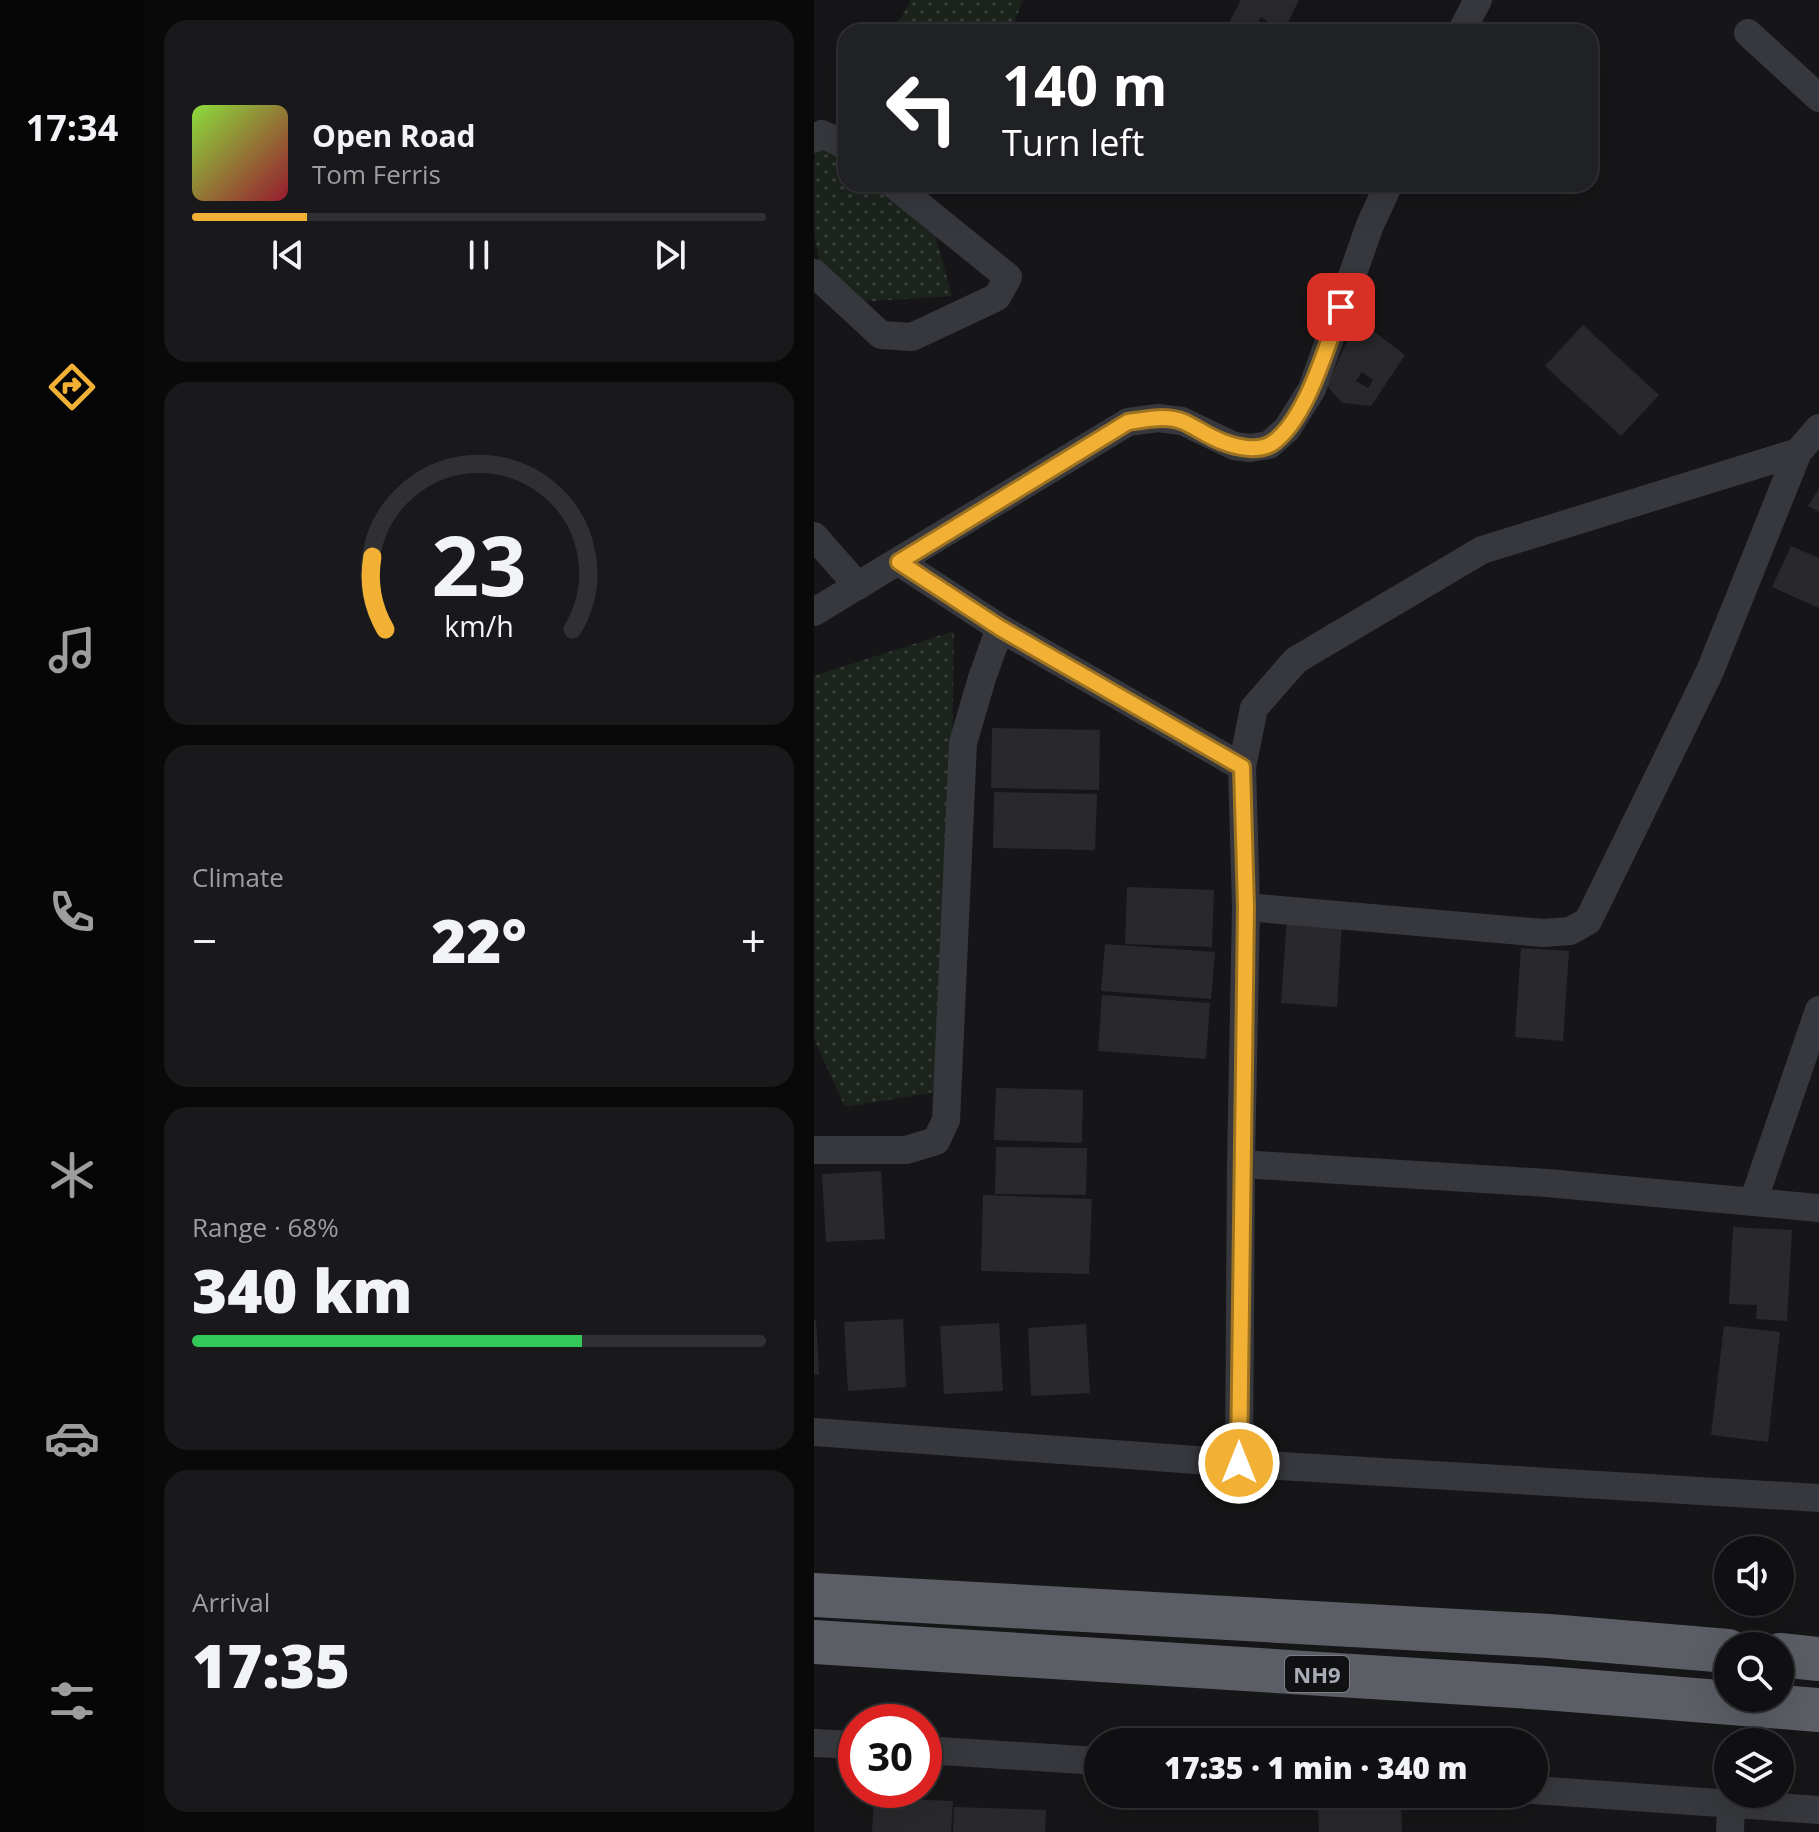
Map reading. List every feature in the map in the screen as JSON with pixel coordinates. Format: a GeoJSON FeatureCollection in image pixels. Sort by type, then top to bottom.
{"type":"FeatureCollection","features":[{"type":"Feature","properties":{"kind":"highway","name":"NH9"},"geometry":{"type":"LineString","coordinates":[[814,1595],[1549,1636],[1714,1650]]}},
{"type":"Feature","properties":{"kind":"highway","name":"NH9"},"geometry":{"type":"LineString","coordinates":[[814,1642],[1545,1688],[1819,1710]]}},
{"type":"Feature","properties":{"kind":"highway"},"geometry":{"type":"LineString","coordinates":[[1794,1656],[1819,1659]]}},
{"type":"Feature","properties":{"kind":"street"},"geometry":{"type":"LineString","coordinates":[[1465,24],[1478,0]]}},
{"type":"Feature","properties":{"kind":"street"},"geometry":{"type":"LineString","coordinates":[[1748,33],[1819,98]]}},
{"type":"Feature","properties":{"kind":"street"},"geometry":{"type":"LineString","coordinates":[[814,139],[822,134],[838,142]]}},
{"type":"Feature","properties":{"kind":"street"},"geometry":{"type":"LineString","coordinates":[[814,273],[881,335],[912,337],[997,297],[1008,277],[903,192]]}},
{"type":"Feature","properties":{"kind":"street"},"geometry":{"type":"LineString","coordinates":[[814,612],[1128,422],[1158,418],[1182,421],[1234,446],[1250,448],[1269,445],[1287,429],[1312,389],[1370,225],[1385,192]]}},
{"type":"Feature","properties":{"kind":"street"},"geometry":{"type":"LineString","coordinates":[[1246,907],[1543,933],[1570,931],[1588,921],[1710,671],[1798,452],[1819,428]]}},
{"type":"Feature","properties":{"kind":"street"},"geometry":{"type":"LineString","coordinates":[[1239,1463],[1246,907],[1242,767],[1254,708],[1296,660],[1482,550],[1798,452]]}},
{"type":"Feature","properties":{"kind":"street"},"geometry":{"type":"LineString","coordinates":[[814,536],[858,586]]}},
{"type":"Feature","properties":{"kind":"street"},"geometry":{"type":"LineString","coordinates":[[899,562],[1000,628],[1242,767]]}},
{"type":"Feature","properties":{"kind":"street"},"geometry":{"type":"LineString","coordinates":[[814,1150],[906,1150],[936,1141],[946,1120],[963,743],[1000,628]]}},
{"type":"Feature","properties":{"kind":"street"},"geometry":{"type":"LineString","coordinates":[[1753,1202],[1819,1010]]}},
{"type":"Feature","properties":{"kind":"street"},"geometry":{"type":"LineString","coordinates":[[1241,1164],[1547,1183],[1819,1208]]}},
{"type":"Feature","properties":{"kind":"street"},"geometry":{"type":"LineString","coordinates":[[814,1432],[1239,1463],[1819,1498]]}},
{"type":"Feature","properties":{"kind":"street"},"geometry":{"type":"LineString","coordinates":[[814,1743],[838,1744]]}},
{"type":"Feature","properties":{"kind":"street"},"geometry":{"type":"LineString","coordinates":[[942,1751],[1084,1760]]}},
{"type":"Feature","properties":{"kind":"street"},"geometry":{"type":"LineString","coordinates":[[1548,1791],[1714,1802]]}},
{"type":"Feature","properties":{"kind":"street"},"geometry":{"type":"LineString","coordinates":[[1730,1832],[1731,1808]]}},
{"type":"Feature","properties":{"kind":"street"},"geometry":{"type":"LineString","coordinates":[[1794,1808],[1819,1810]]}},
{"type":"Feature","properties":{"kind":"shaded area"},"geometry":{"type":"Polygon","coordinates":[[[911,0],[1023,0],[1014,24],[898,24],[911,0]]]}},
{"type":"Feature","properties":{"kind":"shaded area"},"geometry":{"type":"Polygon","coordinates":[[[838,122],[838,192],[923,192],[952,296],[828,304],[814,234],[814,126],[838,122]]]}},
{"type":"Feature","properties":{"kind":"shaded area"},"geometry":{"type":"Polygon","coordinates":[[[954,631],[947,1090],[845,1107],[814,1039],[814,676],[954,631]]]}},
{"type":"Feature","properties":{"kind":"building"},"geometry":{"type":"Polygon","coordinates":[[[1241,0],[1299,0],[1287,24],[1266,24],[1267,21],[1261,17],[1257,24],[1228,24],[1241,0]]]}},
{"type":"Feature","properties":{"kind":"building"},"geometry":{"type":"Polygon","coordinates":[[[1357,319],[1405,355],[1371,406],[1342,403],[1327,386],[1357,319]],[[1362,372],[1356,381],[1368,388],[1373,380],[1362,372]]]}},
{"type":"Feature","properties":{"kind":"building"},"geometry":{"type":"Polygon","coordinates":[[[1583,325],[1659,395],[1621,436],[1545,366],[1583,325]]]}},
{"type":"Feature","properties":{"kind":"building"},"geometry":{"type":"Polygon","coordinates":[[[1819,488],[1819,512],[1808,506],[1819,488]]]}},
{"type":"Feature","properties":{"kind":"building"},"geometry":{"type":"Polygon","coordinates":[[[1791,546],[1819,558],[1819,608],[1772,587],[1791,546]]]}},
{"type":"Feature","properties":{"kind":"building"},"geometry":{"type":"Polygon","coordinates":[[[992,728],[1100,730],[1099,790],[991,788],[992,728]]]}},
{"type":"Feature","properties":{"kind":"building"},"geometry":{"type":"Polygon","coordinates":[[[994,792],[1097,794],[1095,850],[993,848],[994,792]]]}},
{"type":"Feature","properties":{"kind":"building"},"geometry":{"type":"Polygon","coordinates":[[[1127,887],[1214,890],[1212,947],[1125,944],[1127,887]]]}},
{"type":"Feature","properties":{"kind":"building"},"geometry":{"type":"Polygon","coordinates":[[[1287,918],[1342,922],[1337,1007],[1281,1003],[1287,918]]]}},
{"type":"Feature","properties":{"kind":"building"},"geometry":{"type":"Polygon","coordinates":[[[1105,944],[1215,952],[1211,999],[1101,991],[1105,944]]]}},
{"type":"Feature","properties":{"kind":"building"},"geometry":{"type":"Polygon","coordinates":[[[1521,948],[1569,951],[1563,1041],[1515,1037],[1521,948]]]}},
{"type":"Feature","properties":{"kind":"building"},"geometry":{"type":"Polygon","coordinates":[[[1102,995],[1210,1003],[1206,1059],[1098,1051],[1102,995]]]}},
{"type":"Feature","properties":{"kind":"building"},"geometry":{"type":"Polygon","coordinates":[[[996,1088],[1083,1090],[1082,1143],[994,1140],[996,1088]]]}},
{"type":"Feature","properties":{"kind":"building"},"geometry":{"type":"Polygon","coordinates":[[[996,1147],[1087,1148],[1086,1195],[995,1194],[996,1147]]]}},
{"type":"Feature","properties":{"kind":"building"},"geometry":{"type":"Polygon","coordinates":[[[881,1171],[885,1239],[826,1242],[822,1174],[881,1171]]]}},
{"type":"Feature","properties":{"kind":"building"},"geometry":{"type":"Polygon","coordinates":[[[983,1195],[1092,1199],[1089,1274],[981,1271],[983,1195]]]}},
{"type":"Feature","properties":{"kind":"building"},"geometry":{"type":"Polygon","coordinates":[[[1733,1227],[1792,1230],[1787,1321],[1756,1319],[1757,1305],[1729,1304],[1733,1227]]]}},
{"type":"Feature","properties":{"kind":"building"},"geometry":{"type":"Polygon","coordinates":[[[903,1319],[906,1387],[848,1391],[844,1322],[903,1319]]]}},
{"type":"Feature","properties":{"kind":"building"},"geometry":{"type":"Polygon","coordinates":[[[814,1320],[819,1374],[814,1375],[814,1320]]]}},
{"type":"Feature","properties":{"kind":"building"},"geometry":{"type":"Polygon","coordinates":[[[999,1323],[1003,1391],[944,1394],[940,1326],[999,1323]]]}},
{"type":"Feature","properties":{"kind":"building"},"geometry":{"type":"Polygon","coordinates":[[[1086,1324],[1090,1393],[1031,1396],[1028,1328],[1086,1324]]]}},
{"type":"Feature","properties":{"kind":"building"},"geometry":{"type":"Polygon","coordinates":[[[1724,1326],[1780,1332],[1768,1442],[1711,1435],[1724,1326]]]}},
{"type":"Feature","properties":{"kind":"building"},"geometry":{"type":"Polygon","coordinates":[[[942,1801],[953,1801],[951,1832],[872,1832],[873,1808],[942,1808],[942,1801]]]}},
{"type":"Feature","properties":{"kind":"building"},"geometry":{"type":"Polygon","coordinates":[[[954,1807],[1046,1810],[1045,1832],[953,1832],[954,1807]]]}},
{"type":"Feature","properties":{"kind":"building"},"geometry":{"type":"Polygon","coordinates":[[[1318,1808],[1401,1808],[1402,1832],[1319,1832],[1318,1808]]]}},
{"type":"Feature","properties":{"kind":"route"},"geometry":{"type":"LineString","coordinates":[[1239,1463],[1246,907],[1242,767],[1000,628],[899,562],[1128,422],[1158,418],[1182,421],[1234,446],[1250,448],[1269,445],[1287,429],[1312,389],[1341,307]]}}]}
